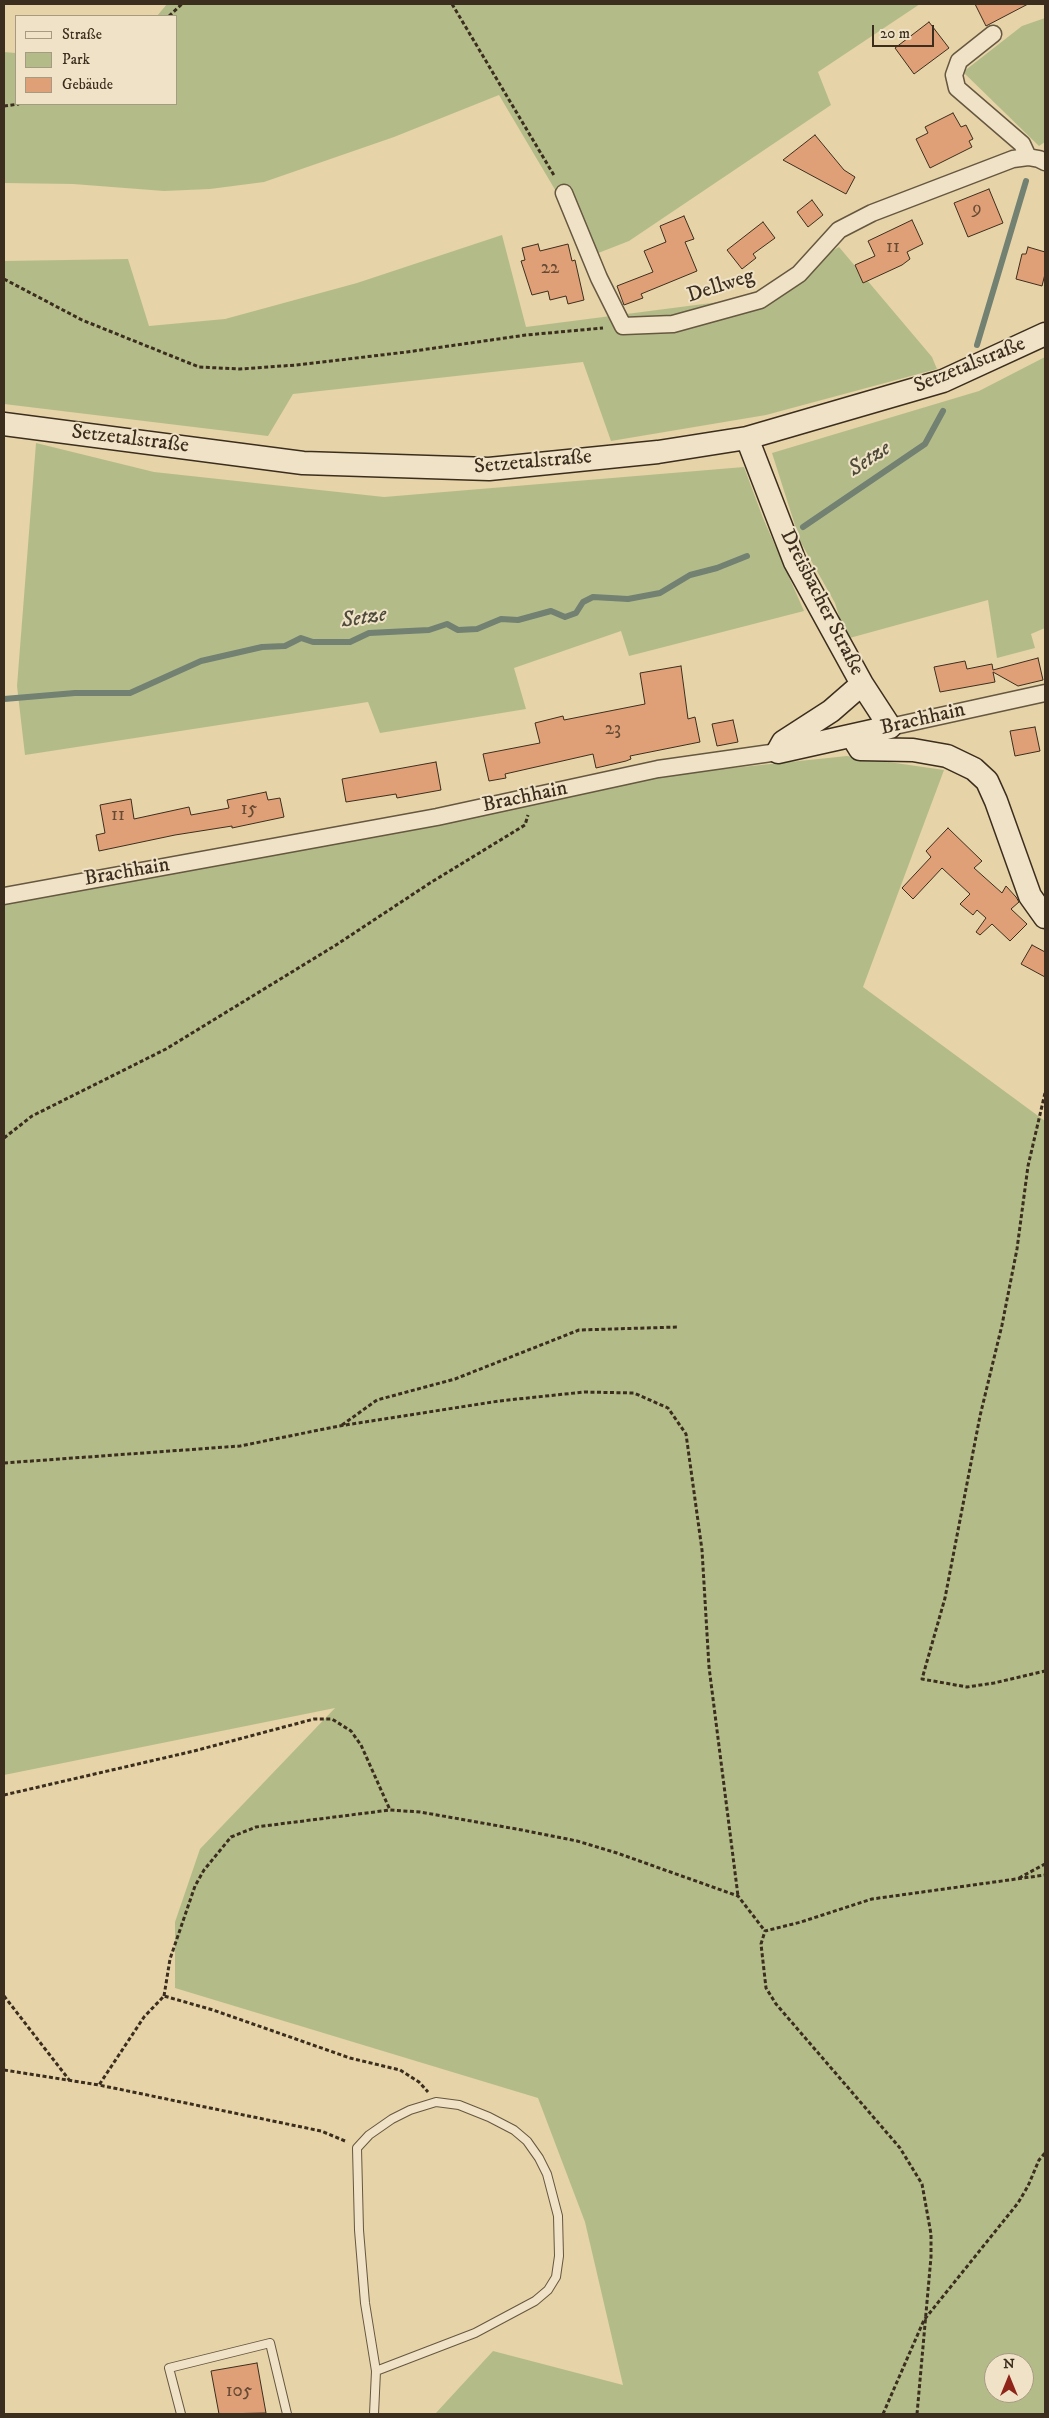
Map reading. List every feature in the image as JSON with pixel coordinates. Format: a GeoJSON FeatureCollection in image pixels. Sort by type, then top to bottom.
{"type":"FeatureCollection","features":[{"type":"Feature","properties":{"kind":"street"},"geometry":{"type":"LineString","coordinates":[[993,34],[959,61],[954,75],[957,88],[1022,144],[1028,157]]}},
{"type":"Feature","properties":{"kind":"street","name":"Dellweg"},"geometry":{"type":"LineString","coordinates":[[623,326],[673,324],[760,300],[799,274],[840,230],[872,213],[1012,159],[1028,157],[1045,162]]}},
{"type":"Feature","properties":{"kind":"street"},"geometry":{"type":"LineString","coordinates":[[564,193],[599,278],[623,326]]}},
{"type":"Feature","properties":{"kind":"street","name":"Setzetalstraße"},"geometry":{"type":"LineString","coordinates":[[4,424],[303,463],[489,469],[658,452],[747,438],[943,381],[1045,334]]}},
{"type":"Feature","properties":{"kind":"street","name":"Dreisbacher Straße"},"geometry":{"type":"LineString","coordinates":[[747,438],[795,562],[862,684],[890,727]]}},
{"type":"Feature","properties":{"kind":"street","name":"Dreisbacher Straße"},"geometry":{"type":"LineString","coordinates":[[778,752],[783,742],[831,711],[862,684]]}},
{"type":"Feature","properties":{"kind":"street","name":"Brachhain"},"geometry":{"type":"LineString","coordinates":[[4,896],[437,817],[658,769],[778,752],[1045,693]]}},
{"type":"Feature","properties":{"kind":"street"},"geometry":{"type":"LineString","coordinates":[[852,736],[860,749],[913,750],[947,756],[974,769],[987,781],[1030,896],[1045,916]]}},
{"type":"Feature","properties":{"kind":"lane"},"geometry":{"type":"LineString","coordinates":[[374,2414],[376,2371],[365,2303],[357,2148],[369,2135],[392,2119],[410,2110],[436,2102],[459,2105],[498,2121],[527,2141],[539,2158],[547,2174],[558,2216],[559,2256],[556,2277],[548,2290],[535,2301],[492,2324],[474,2333],[376,2371]]}},
{"type":"Feature","properties":{"kind":"lane"},"geometry":{"type":"LineString","coordinates":[[181,2414],[170,2368],[270,2344],[287,2414]]}},
{"type":"Feature","properties":{"kind":"path"},"geometry":{"type":"LineString","coordinates":[[169,15],[182,4]]}},
{"type":"Feature","properties":{"kind":"path"},"geometry":{"type":"LineString","coordinates":[[452,4],[564,193]]}},
{"type":"Feature","properties":{"kind":"path"},"geometry":{"type":"LineString","coordinates":[[4,279],[82,320],[200,367],[240,369],[296,365],[526,335],[623,326]]}},
{"type":"Feature","properties":{"kind":"path"},"geometry":{"type":"LineString","coordinates":[[4,1138],[32,1116],[166,1049],[336,945],[430,883],[525,825],[535,796]]}},
{"type":"Feature","properties":{"kind":"path"},"geometry":{"type":"LineString","coordinates":[[1045,1094],[1028,1166],[1017,1249],[1002,1325],[980,1416],[945,1598],[922,1679],[968,1687],[1045,1671]]}},
{"type":"Feature","properties":{"kind":"path"},"geometry":{"type":"LineString","coordinates":[[339,1426],[377,1400],[455,1379],[580,1330],[678,1327]]}},
{"type":"Feature","properties":{"kind":"path"},"geometry":{"type":"LineString","coordinates":[[4,1462],[240,1446],[339,1426],[499,1401],[584,1392],[634,1393],[668,1408],[686,1434],[702,1550],[710,1668],[738,1896],[765,1931]]}},
{"type":"Feature","properties":{"kind":"path"},"geometry":{"type":"LineString","coordinates":[[4,1795],[194,1751],[314,1719],[332,1719],[351,1731],[361,1745],[390,1810]]}},
{"type":"Feature","properties":{"kind":"path"},"geometry":{"type":"LineString","coordinates":[[99,2085],[144,2017],[164,1996],[170,1959],[195,1886],[204,1870],[230,1837],[256,1827],[390,1810],[420,1812],[577,1841],[738,1896]]}},
{"type":"Feature","properties":{"kind":"path"},"geometry":{"type":"LineString","coordinates":[[1017,1880],[1045,1864]]}},
{"type":"Feature","properties":{"kind":"path"},"geometry":{"type":"LineString","coordinates":[[765,1931],[872,1900],[1045,1875]]}},
{"type":"Feature","properties":{"kind":"path"},"geometry":{"type":"LineString","coordinates":[[765,1931],[761,1944],[763,1976],[766,1988],[776,2004],[900,2148],[922,2184],[931,2234],[931,2257],[916,2414]]}},
{"type":"Feature","properties":{"kind":"path"},"geometry":{"type":"LineString","coordinates":[[4,1996],[70,2081]]}},
{"type":"Feature","properties":{"kind":"path"},"geometry":{"type":"LineString","coordinates":[[164,1996],[212,2010],[350,2058],[400,2070],[419,2082],[436,2102]]}},
{"type":"Feature","properties":{"kind":"path"},"geometry":{"type":"LineString","coordinates":[[4,2070],[99,2085],[321,2131],[337,2136],[357,2148]]}},
{"type":"Feature","properties":{"kind":"path"},"geometry":{"type":"LineString","coordinates":[[883,2414],[924,2320],[1018,2203],[1028,2186],[1039,2160],[1045,2152]]}},
{"type":"Feature","properties":{"kind":"green space"},"geometry":{"type":"Polygon","coordinates":[[[167,4],[920,4],[818,72],[831,105],[629,241],[588,257],[570,215],[499,95],[394,137],[264,182],[210,189],[164,191],[73,184],[4,183],[4,52],[15,53],[15,105],[178,105],[178,15],[158,15],[167,4]]]}},
{"type":"Feature","properties":{"kind":"green space"},"geometry":{"type":"Polygon","coordinates":[[[1045,18],[1045,142],[1039,146],[963,72],[1022,26],[1045,18]]]}},
{"type":"Feature","properties":{"kind":"green space"},"geometry":{"type":"Polygon","coordinates":[[[502,235],[526,327],[750,298],[839,247],[932,357],[937,369],[766,415],[611,441],[583,362],[293,394],[268,436],[4,404],[4,261],[128,259],[149,326],[225,319],[357,283],[502,235]]]}},
{"type":"Feature","properties":{"kind":"green space"},"geometry":{"type":"Polygon","coordinates":[[[1045,357],[1045,628],[1031,634],[1035,648],[997,658],[988,600],[846,639],[835,603],[800,541],[772,453],[979,391],[1045,357]]]}},
{"type":"Feature","properties":{"kind":"green space"},"geometry":{"type":"Polygon","coordinates":[[[36,443],[154,472],[384,497],[744,467],[763,518],[804,611],[629,656],[621,631],[514,668],[526,709],[380,733],[368,702],[25,755],[17,686],[36,443]]]}},
{"type":"Feature","properties":{"kind":"green space"},"geometry":{"type":"Polygon","coordinates":[[[847,756],[944,770],[863,987],[1045,1121],[1045,2414],[435,2414],[493,2351],[623,2385],[585,2222],[538,2098],[175,1988],[175,1922],[200,1849],[335,1708],[4,1775],[4,904],[42,889],[665,775],[847,756]]]}},
{"type":"Feature","properties":{"kind":"building"},"geometry":{"type":"Polygon","coordinates":[[[975,4],[1028,4],[986,26],[975,4]]]}},
{"type":"Feature","properties":{"kind":"building"},"geometry":{"type":"Polygon","coordinates":[[[929,22],[949,48],[914,74],[895,48],[929,22]]]}},
{"type":"Feature","properties":{"kind":"building"},"geometry":{"type":"Polygon","coordinates":[[[953,113],[961,127],[966,125],[973,139],[969,141],[972,147],[930,168],[916,139],[928,133],[925,127],[953,113]]]}},
{"type":"Feature","properties":{"kind":"building"},"geometry":{"type":"Polygon","coordinates":[[[815,135],[844,170],[855,177],[846,194],[783,160],[815,135]]]}},
{"type":"Feature","properties":{"kind":"building"},"geometry":{"type":"Polygon","coordinates":[[[989,189],[1003,223],[968,237],[954,203],[989,189]]]}},
{"type":"Feature","properties":{"kind":"building"},"geometry":{"type":"Polygon","coordinates":[[[812,200],[823,215],[808,227],[797,212],[812,200]]]}},
{"type":"Feature","properties":{"kind":"building"},"geometry":{"type":"Polygon","coordinates":[[[684,216],[694,239],[685,242],[697,271],[641,294],[643,298],[624,305],[617,286],[653,272],[644,251],[666,242],[660,226],[684,216]]]}},
{"type":"Feature","properties":{"kind":"building"},"geometry":{"type":"Polygon","coordinates":[[[912,220],[923,244],[907,252],[910,259],[902,265],[863,283],[855,265],[875,256],[868,241],[912,220]]]}},
{"type":"Feature","properties":{"kind":"building"},"geometry":{"type":"Polygon","coordinates":[[[763,222],[775,238],[753,254],[756,258],[742,269],[727,250],[763,222]]]}},
{"type":"Feature","properties":{"kind":"building"},"geometry":{"type":"Polygon","coordinates":[[[538,244],[540,251],[568,244],[572,261],[575,260],[584,300],[568,304],[566,296],[550,300],[548,291],[532,295],[521,261],[525,260],[522,248],[538,244]]]}},
{"type":"Feature","properties":{"kind":"building"},"geometry":{"type":"Polygon","coordinates":[[[1028,247],[1045,252],[1045,274],[1042,286],[1016,279],[1022,254],[1026,254],[1028,247]]]}},
{"type":"Feature","properties":{"kind":"building"},"geometry":{"type":"Polygon","coordinates":[[[1038,658],[1043,680],[1018,686],[993,672],[995,682],[940,692],[934,667],[965,661],[967,669],[992,664],[993,670],[1038,658]]]}},
{"type":"Feature","properties":{"kind":"building"},"geometry":{"type":"Polygon","coordinates":[[[681,666],[688,719],[695,717],[700,742],[630,756],[631,759],[626,761],[596,768],[593,754],[505,774],[506,778],[489,781],[483,754],[540,743],[535,723],[563,716],[564,720],[645,704],[640,673],[681,666]]]}},
{"type":"Feature","properties":{"kind":"building"},"geometry":{"type":"Polygon","coordinates":[[[733,720],[738,742],[717,746],[712,724],[733,720]]]}},
{"type":"Feature","properties":{"kind":"building"},"geometry":{"type":"Polygon","coordinates":[[[1035,727],[1040,751],[1015,756],[1010,731],[1035,727]]]}},
{"type":"Feature","properties":{"kind":"building"},"geometry":{"type":"Polygon","coordinates":[[[436,762],[441,790],[397,798],[396,794],[346,802],[342,779],[436,762]]]}},
{"type":"Feature","properties":{"kind":"building"},"geometry":{"type":"Polygon","coordinates":[[[266,792],[268,800],[280,798],[284,817],[232,828],[232,826],[175,835],[99,851],[96,835],[105,833],[100,805],[131,799],[134,819],[189,807],[191,815],[229,808],[227,800],[266,792]]]}},
{"type":"Feature","properties":{"kind":"building"},"geometry":{"type":"Polygon","coordinates":[[[948,828],[982,861],[974,868],[1002,893],[1006,886],[1019,902],[1011,909],[1027,924],[1010,941],[992,924],[980,935],[976,932],[986,918],[977,910],[973,915],[960,904],[970,894],[942,868],[913,899],[902,888],[931,857],[926,851],[948,828]]]}},
{"type":"Feature","properties":{"kind":"building"},"geometry":{"type":"Polygon","coordinates":[[[1032,945],[1045,952],[1045,977],[1021,964],[1032,945]]]}},
{"type":"Feature","properties":{"kind":"building"},"geometry":{"type":"Polygon","coordinates":[[[257,2363],[266,2413],[219,2414],[211,2371],[257,2363]]]}},
{"type":"Feature","properties":{"kind":"waterway","name":"Setze"},"geometry":{"type":"LineString","coordinates":[[977,345],[1026,181]]}},
{"type":"Feature","properties":{"kind":"waterway","name":"Setze"},"geometry":{"type":"LineString","coordinates":[[803,527],[925,444],[943,411]]}},
{"type":"Feature","properties":{"kind":"waterway","name":"Setze"},"geometry":{"type":"LineString","coordinates":[[4,699],[75,693],[130,693],[201,661],[262,647],[285,646],[301,638],[313,642],[350,642],[369,633],[429,630],[447,624],[458,630],[477,629],[501,619],[518,620],[551,611],[565,617],[576,613],[583,602],[593,597],[628,599],[660,593],[690,575],[717,568],[747,556]]}}]}
